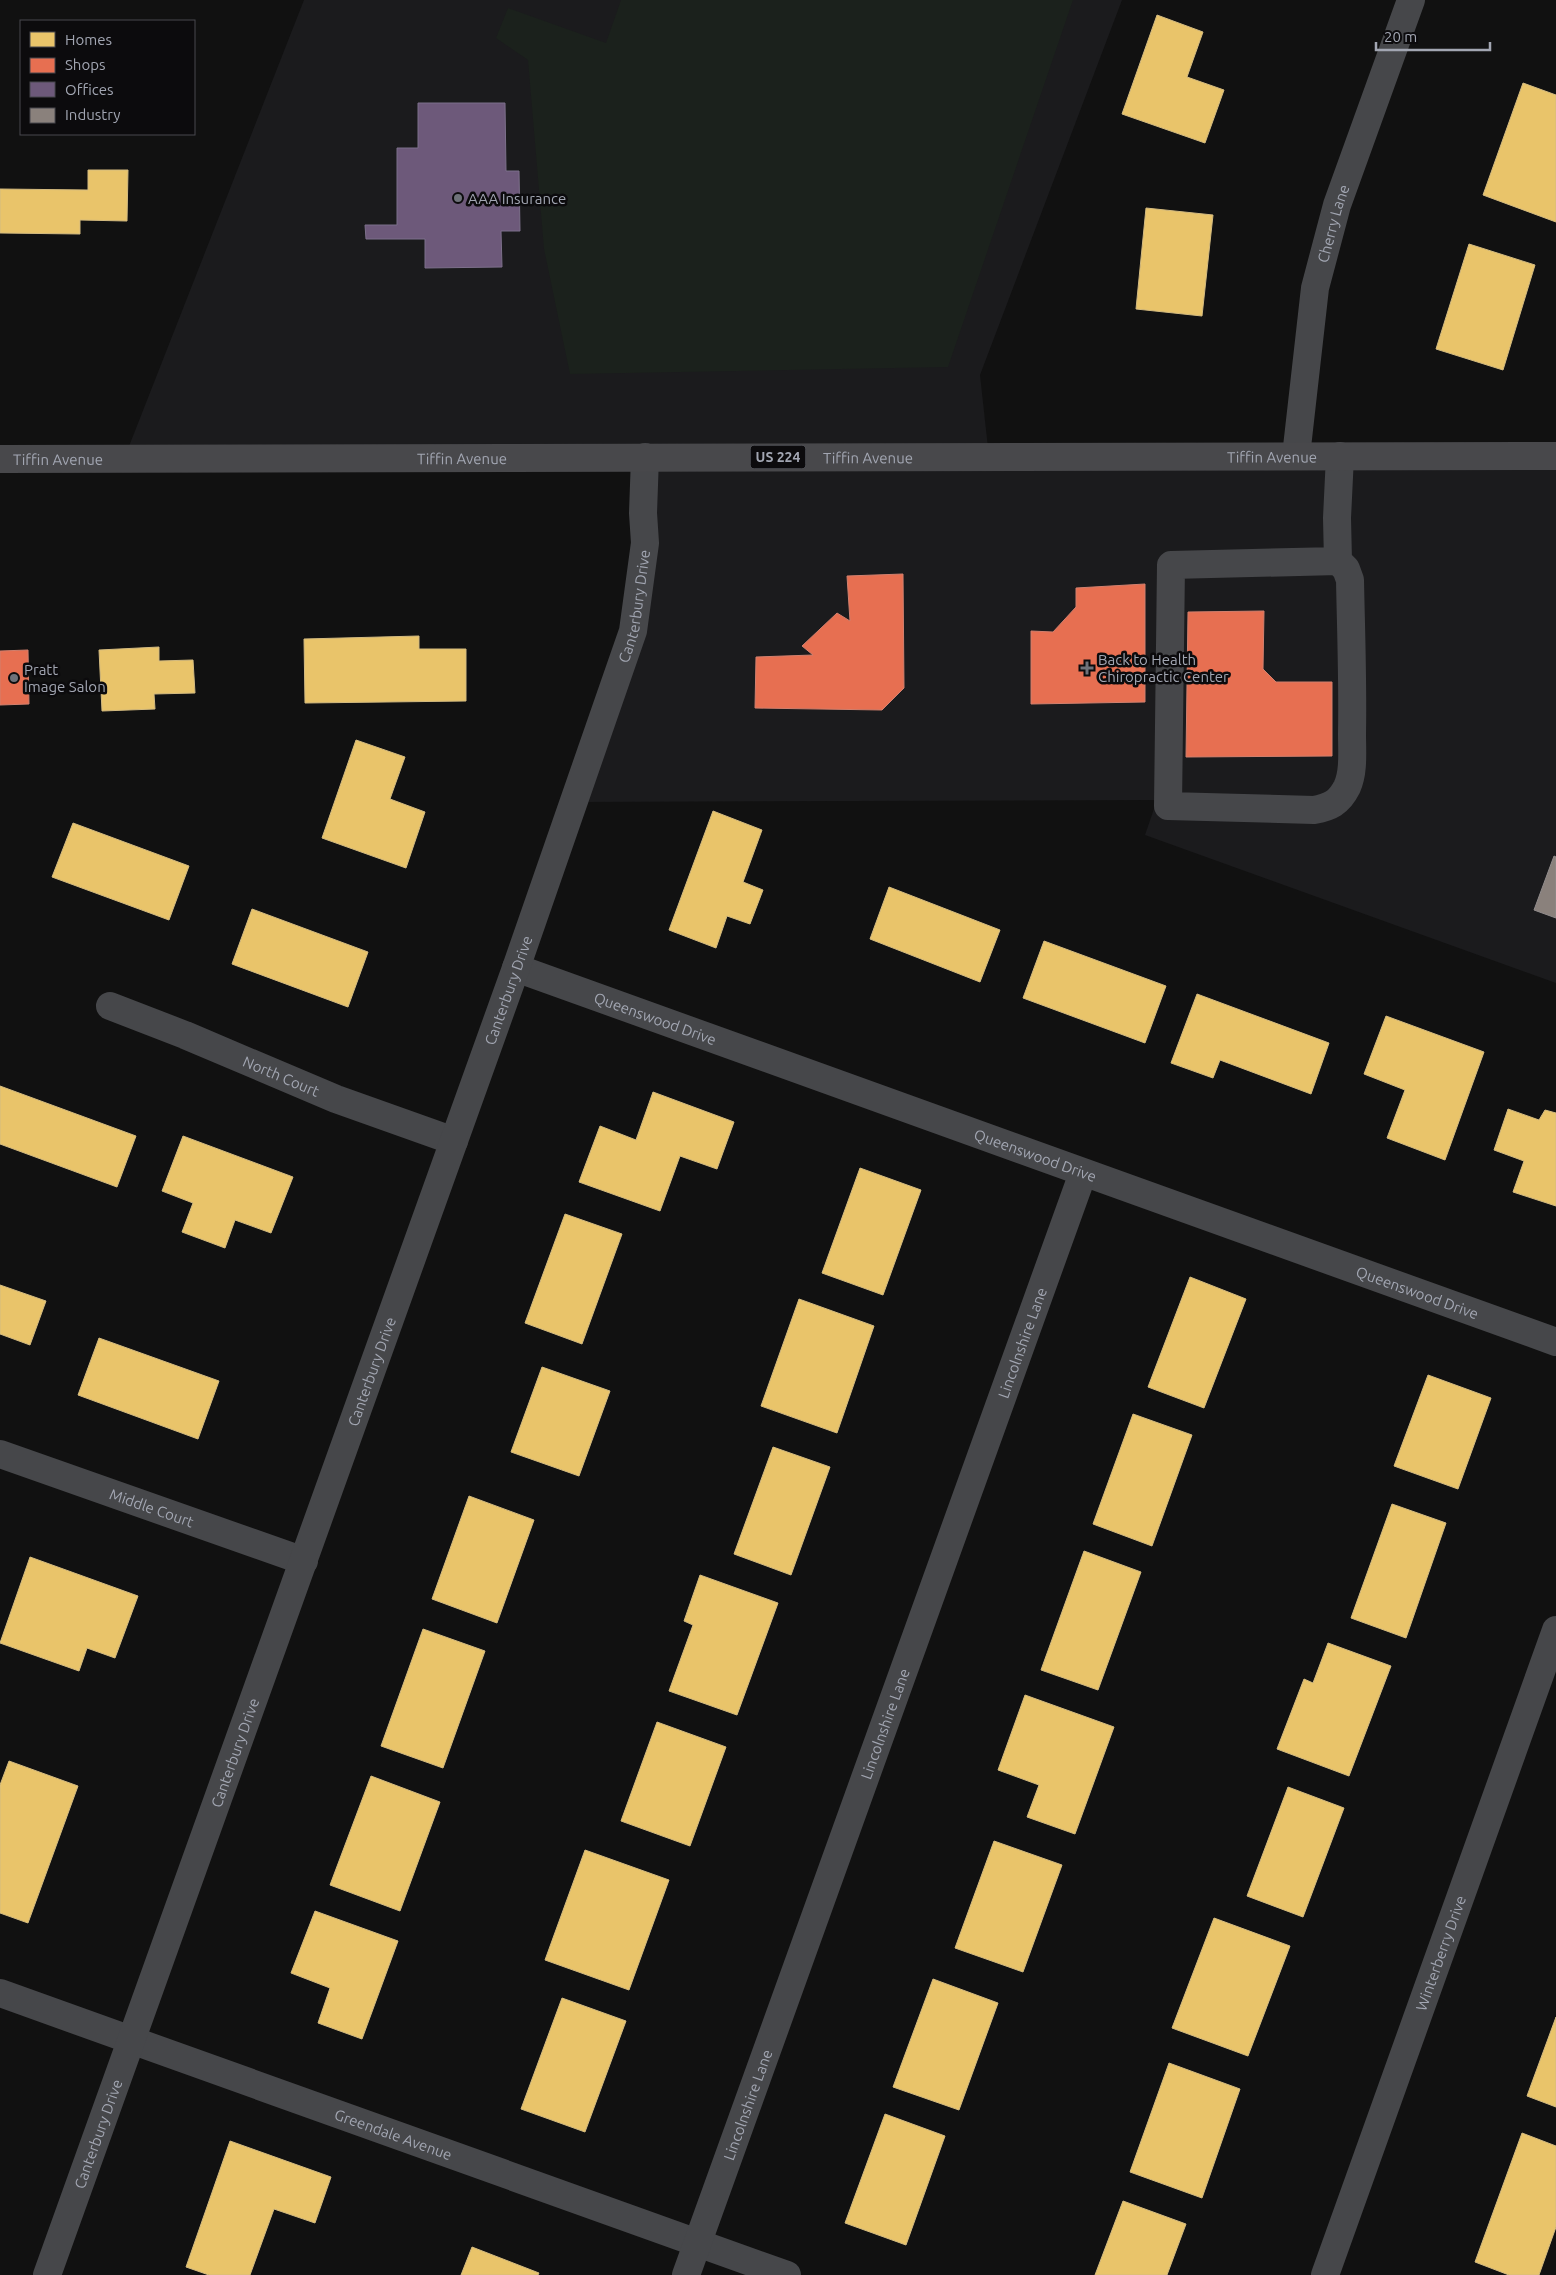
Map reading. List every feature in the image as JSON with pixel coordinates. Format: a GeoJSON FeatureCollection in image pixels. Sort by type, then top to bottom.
{"type":"FeatureCollection","features":[{"type":"Feature","properties":{"kind":"highway","name":"Tiffin Avenue"},"geometry":{"type":"LineString","coordinates":[[0,459],[1556,456]]}},
{"type":"Feature","properties":{"kind":"street","name":"Cherry Lane"},"geometry":{"type":"LineString","coordinates":[[1296,456],[1315,288],[1337,205],[1411,0]]}},
{"type":"Feature","properties":{"kind":"street"},"geometry":{"type":"LineString","coordinates":[[1338,561],[1171,565],[1168,806],[1314,810],[1331,806],[1339,799],[1347,786],[1351,768],[1350,580],[1346,569],[1338,561],[1337,518],[1340,456]]}},
{"type":"Feature","properties":{"kind":"street","name":"Canterbury Drive"},"geometry":{"type":"LineString","coordinates":[[47,2275],[516,968],[633,631],[644,562],[645,457]]}},
{"type":"Feature","properties":{"kind":"street","name":"Queenswood Drive"},"geometry":{"type":"LineString","coordinates":[[516,968],[1556,1342]]}},
{"type":"Feature","properties":{"kind":"street","name":"North Court"},"geometry":{"type":"LineString","coordinates":[[110,1006],[186,1035],[336,1099],[454,1141]]}},
{"type":"Feature","properties":{"kind":"street","name":"Lincolnshire Lane"},"geometry":{"type":"LineString","coordinates":[[686,2275],[1083,1173]]}},
{"type":"Feature","properties":{"kind":"street","name":"Middle Court"},"geometry":{"type":"LineString","coordinates":[[0,1454],[304,1561]]}},
{"type":"Feature","properties":{"kind":"street","name":"Winterberry Drive"},"geometry":{"type":"LineString","coordinates":[[1325,2275],[1556,1630]]}},
{"type":"Feature","properties":{"kind":"street","name":"Greendale Avenue"},"geometry":{"type":"LineString","coordinates":[[0,1993],[787,2275]]}},
{"type":"Feature","properties":{"kind":"shaded area"},"geometry":{"type":"Polygon","coordinates":[[[304,0],[1122,0],[980,375],[989,457],[1556,456],[1556,983],[1145,835],[1157,800],[574,802],[633,631],[645,457],[124,459],[304,0]]]}},
{"type":"Feature","properties":{"kind":"shaded area"},"geometry":{"type":"Polygon","coordinates":[[[621,0],[1073,0],[948,367],[570,374],[544,249],[528,60],[496,38],[508,8],[606,43],[621,0]]]}},
{"type":"Feature","properties":{"kind":"building: Homes"},"geometry":{"type":"Polygon","coordinates":[[[1157,15],[1203,32],[1187,77],[1224,90],[1205,143],[1122,114],[1157,15]]]}},
{"type":"Feature","properties":{"kind":"building: Homes"},"geometry":{"type":"Polygon","coordinates":[[[1523,83],[1556,95],[1556,222],[1483,195],[1523,83]]]}},
{"type":"Feature","properties":{"kind":"building: Homes"},"geometry":{"type":"Polygon","coordinates":[[[88,170],[128,170],[127,221],[80,220],[80,234],[0,233],[0,189],[88,190],[88,170]]]}},
{"type":"Feature","properties":{"kind":"building: Homes"},"geometry":{"type":"Polygon","coordinates":[[[1146,208],[1213,215],[1202,316],[1136,309],[1146,208]]]}},
{"type":"Feature","properties":{"kind":"building: Homes"},"geometry":{"type":"Polygon","coordinates":[[[1469,244],[1535,265],[1503,370],[1436,349],[1469,244]]]}},
{"type":"Feature","properties":{"kind":"building: Homes"},"geometry":{"type":"Polygon","coordinates":[[[419,636],[419,649],[466,649],[466,701],[305,703],[304,639],[419,636]]]}},
{"type":"Feature","properties":{"kind":"building: Homes"},"geometry":{"type":"Polygon","coordinates":[[[159,647],[159,661],[193,660],[195,693],[154,694],[155,709],[102,711],[99,650],[159,647]]]}},
{"type":"Feature","properties":{"kind":"building: Homes"},"geometry":{"type":"Polygon","coordinates":[[[356,740],[405,757],[390,799],[425,812],[406,868],[322,838],[356,740]]]}},
{"type":"Feature","properties":{"kind":"building: Homes"},"geometry":{"type":"Polygon","coordinates":[[[713,811],[762,830],[743,882],[763,890],[750,924],[727,916],[716,948],[669,930],[713,811]]]}},
{"type":"Feature","properties":{"kind":"building: Homes"},"geometry":{"type":"Polygon","coordinates":[[[73,823],[189,866],[169,920],[52,877],[73,823]]]}},
{"type":"Feature","properties":{"kind":"building: Homes"},"geometry":{"type":"Polygon","coordinates":[[[889,887],[1000,930],[980,982],[870,939],[889,887]]]}},
{"type":"Feature","properties":{"kind":"building: Homes"},"geometry":{"type":"Polygon","coordinates":[[[252,909],[368,952],[348,1007],[232,964],[252,909]]]}},
{"type":"Feature","properties":{"kind":"building: Homes"},"geometry":{"type":"Polygon","coordinates":[[[1044,941],[1166,986],[1145,1043],[1023,998],[1044,941]]]}},
{"type":"Feature","properties":{"kind":"building: Homes"},"geometry":{"type":"Polygon","coordinates":[[[1197,994],[1329,1043],[1311,1094],[1220,1060],[1213,1078],[1171,1063],[1197,994]]]}},
{"type":"Feature","properties":{"kind":"building: Homes"},"geometry":{"type":"Polygon","coordinates":[[[1386,1016],[1484,1052],[1445,1160],[1387,1138],[1405,1090],[1364,1074],[1386,1016]]]}},
{"type":"Feature","properties":{"kind":"building: Homes"},"geometry":{"type":"Polygon","coordinates":[[[0,1086],[136,1136],[117,1187],[0,1144],[0,1086]]]}},
{"type":"Feature","properties":{"kind":"building: Homes"},"geometry":{"type":"Polygon","coordinates":[[[653,1092],[734,1122],[717,1169],[680,1156],[660,1211],[579,1182],[600,1126],[636,1140],[653,1092]]]}},
{"type":"Feature","properties":{"kind":"building: Homes"},"geometry":{"type":"Polygon","coordinates":[[[1508,1109],[1539,1120],[1545,1110],[1556,1113],[1556,1206],[1513,1192],[1524,1161],[1494,1150],[1508,1109]]]}},
{"type":"Feature","properties":{"kind":"building: Homes"},"geometry":{"type":"Polygon","coordinates":[[[183,1136],[293,1177],[271,1233],[235,1220],[225,1248],[182,1232],[193,1203],[162,1191],[183,1136]]]}},
{"type":"Feature","properties":{"kind":"building: Homes"},"geometry":{"type":"Polygon","coordinates":[[[860,1168],[921,1190],[883,1295],[822,1273],[860,1168]]]}},
{"type":"Feature","properties":{"kind":"building: Homes"},"geometry":{"type":"Polygon","coordinates":[[[565,1214],[622,1234],[582,1344],[525,1323],[565,1214]]]}},
{"type":"Feature","properties":{"kind":"building: Homes"},"geometry":{"type":"Polygon","coordinates":[[[1190,1277],[1246,1299],[1204,1408],[1148,1387],[1190,1277]]]}},
{"type":"Feature","properties":{"kind":"building: Homes"},"geometry":{"type":"Polygon","coordinates":[[[0,1285],[46,1301],[30,1345],[0,1334],[0,1285]]]}},
{"type":"Feature","properties":{"kind":"building: Homes"},"geometry":{"type":"Polygon","coordinates":[[[799,1299],[874,1326],[837,1433],[761,1406],[799,1299]]]}},
{"type":"Feature","properties":{"kind":"building: Homes"},"geometry":{"type":"Polygon","coordinates":[[[99,1338],[219,1381],[198,1439],[78,1395],[99,1338]]]}},
{"type":"Feature","properties":{"kind":"building: Homes"},"geometry":{"type":"Polygon","coordinates":[[[542,1367],[610,1391],[579,1476],[511,1452],[542,1367]]]}},
{"type":"Feature","properties":{"kind":"building: Homes"},"geometry":{"type":"Polygon","coordinates":[[[1428,1375],[1491,1398],[1458,1489],[1394,1466],[1428,1375]]]}},
{"type":"Feature","properties":{"kind":"building: Homes"},"geometry":{"type":"Polygon","coordinates":[[[1133,1414],[1192,1435],[1152,1546],[1093,1524],[1133,1414]]]}},
{"type":"Feature","properties":{"kind":"building: Homes"},"geometry":{"type":"Polygon","coordinates":[[[773,1447],[830,1467],[791,1575],[734,1554],[773,1447]]]}},
{"type":"Feature","properties":{"kind":"building: Homes"},"geometry":{"type":"Polygon","coordinates":[[[469,1496],[534,1520],[497,1623],[432,1599],[469,1496]]]}},
{"type":"Feature","properties":{"kind":"building: Homes"},"geometry":{"type":"Polygon","coordinates":[[[1392,1504],[1446,1523],[1406,1638],[1351,1618],[1392,1504]]]}},
{"type":"Feature","properties":{"kind":"building: Homes"},"geometry":{"type":"Polygon","coordinates":[[[1084,1551],[1141,1572],[1098,1690],[1041,1670],[1084,1551]]]}},
{"type":"Feature","properties":{"kind":"building: Homes"},"geometry":{"type":"Polygon","coordinates":[[[30,1557],[138,1596],[115,1658],[87,1648],[79,1671],[0,1643],[30,1557]]]}},
{"type":"Feature","properties":{"kind":"building: Homes"},"geometry":{"type":"Polygon","coordinates":[[[700,1575],[778,1603],[737,1715],[669,1691],[693,1625],[684,1621],[700,1575]]]}},
{"type":"Feature","properties":{"kind":"building: Homes"},"geometry":{"type":"Polygon","coordinates":[[[423,1629],[485,1651],[443,1768],[381,1746],[423,1629]]]}},
{"type":"Feature","properties":{"kind":"building: Homes"},"geometry":{"type":"Polygon","coordinates":[[[1328,1643],[1391,1666],[1349,1776],[1277,1749],[1304,1679],[1313,1683],[1328,1643]]]}},
{"type":"Feature","properties":{"kind":"building: Homes"},"geometry":{"type":"Polygon","coordinates":[[[1025,1695],[1114,1727],[1075,1834],[1027,1817],[1039,1785],[998,1770],[1025,1695]]]}},
{"type":"Feature","properties":{"kind":"building: Homes"},"geometry":{"type":"Polygon","coordinates":[[[657,1722],[726,1747],[690,1846],[621,1821],[657,1722]]]}},
{"type":"Feature","properties":{"kind":"building: Homes"},"geometry":{"type":"Polygon","coordinates":[[[9,1761],[78,1786],[28,1923],[0,1913],[0,1785],[9,1761]]]}},
{"type":"Feature","properties":{"kind":"building: Homes"},"geometry":{"type":"Polygon","coordinates":[[[371,1776],[440,1802],[400,1911],[330,1885],[371,1776]]]}},
{"type":"Feature","properties":{"kind":"building: Homes"},"geometry":{"type":"Polygon","coordinates":[[[1288,1787],[1344,1808],[1303,1917],[1247,1896],[1288,1787]]]}},
{"type":"Feature","properties":{"kind":"building: Homes"},"geometry":{"type":"Polygon","coordinates":[[[994,1841],[1062,1865],[1023,1972],[955,1948],[994,1841]]]}},
{"type":"Feature","properties":{"kind":"building: Homes"},"geometry":{"type":"Polygon","coordinates":[[[585,1850],[669,1880],[629,1990],[545,1960],[585,1850]]]}},
{"type":"Feature","properties":{"kind":"building: Homes"},"geometry":{"type":"Polygon","coordinates":[[[315,1911],[398,1941],[362,2039],[318,2023],[330,1988],[291,1973],[315,1911]]]}},
{"type":"Feature","properties":{"kind":"building: Homes"},"geometry":{"type":"Polygon","coordinates":[[[1214,1918],[1290,1946],[1248,2056],[1172,2028],[1214,1918]]]}},
{"type":"Feature","properties":{"kind":"building: Homes"},"geometry":{"type":"Polygon","coordinates":[[[933,1979],[998,2003],[959,2110],[893,2087],[933,1979]]]}},
{"type":"Feature","properties":{"kind":"building: Homes"},"geometry":{"type":"Polygon","coordinates":[[[562,1998],[626,2021],[585,2132],[521,2109],[562,1998]]]}},
{"type":"Feature","properties":{"kind":"building: Homes"},"geometry":{"type":"Polygon","coordinates":[[[1556,2017],[1556,2107],[1527,2096],[1556,2017]]]}},
{"type":"Feature","properties":{"kind":"building: Homes"},"geometry":{"type":"Polygon","coordinates":[[[1169,2063],[1240,2089],[1202,2198],[1130,2172],[1169,2063]]]}},
{"type":"Feature","properties":{"kind":"building: Homes"},"geometry":{"type":"Polygon","coordinates":[[[885,2114],[945,2136],[906,2245],[845,2223],[885,2114]]]}},
{"type":"Feature","properties":{"kind":"building: Homes"},"geometry":{"type":"Polygon","coordinates":[[[1522,2133],[1556,2146],[1556,2227],[1539,2275],[1509,2275],[1475,2262],[1522,2133]]]}},
{"type":"Feature","properties":{"kind":"building: Homes"},"geometry":{"type":"Polygon","coordinates":[[[230,2141],[331,2177],[315,2223],[274,2209],[250,2275],[209,2275],[186,2267],[230,2141]]]}},
{"type":"Feature","properties":{"kind":"building: Homes"},"geometry":{"type":"Polygon","coordinates":[[[1123,2201],[1186,2224],[1167,2275],[1095,2275],[1123,2201]]]}},
{"type":"Feature","properties":{"kind":"building: Homes"},"geometry":{"type":"Polygon","coordinates":[[[472,2247],[539,2273],[538,2275],[461,2275],[472,2247]]]}},
{"type":"Feature","properties":{"kind":"building: Shops"},"geometry":{"type":"Polygon","coordinates":[[[903,574],[904,688],[882,710],[755,708],[756,657],[813,655],[802,646],[837,613],[850,621],[847,576],[903,574]]]}},
{"type":"Feature","properties":{"kind":"building: Shops"},"geometry":{"type":"Polygon","coordinates":[[[1145,584],[1145,702],[1031,704],[1031,631],[1053,632],[1076,607],[1076,588],[1145,584]]]}},
{"type":"Feature","properties":{"kind":"building: Shops"},"geometry":{"type":"Polygon","coordinates":[[[1264,611],[1263,669],[1276,682],[1332,682],[1332,756],[1186,757],[1188,612],[1264,611]]]}},
{"type":"Feature","properties":{"kind":"building: Shops","name":"Pratt Image Salon"},"geometry":{"type":"Polygon","coordinates":[[[28,650],[29,704],[0,705],[0,651],[28,650]]]}},
{"type":"Feature","properties":{"kind":"building: Offices","name":"AAA Insurance"},"geometry":{"type":"Polygon","coordinates":[[[418,103],[505,103],[506,171],[519,171],[520,231],[501,231],[502,267],[425,268],[425,239],[366,239],[365,225],[397,225],[397,148],[418,148],[418,103]]]}},
{"type":"Feature","properties":{"kind":"building: Industry"},"geometry":{"type":"Polygon","coordinates":[[[1554,856],[1556,857],[1556,918],[1534,910],[1554,856]]]}},
{"type":"Feature","properties":{"kind":"place","name":"AAA Insurance"},"geometry":{"type":"Point","coordinates":[458,198]}},
{"type":"Feature","properties":{"kind":"place","name":"Back to Health Chiropractic Center"},"geometry":{"type":"Point","coordinates":[1087,668]}},
{"type":"Feature","properties":{"kind":"place","name":"Pratt Image Salon"},"geometry":{"type":"Point","coordinates":[14,678]}}]}
